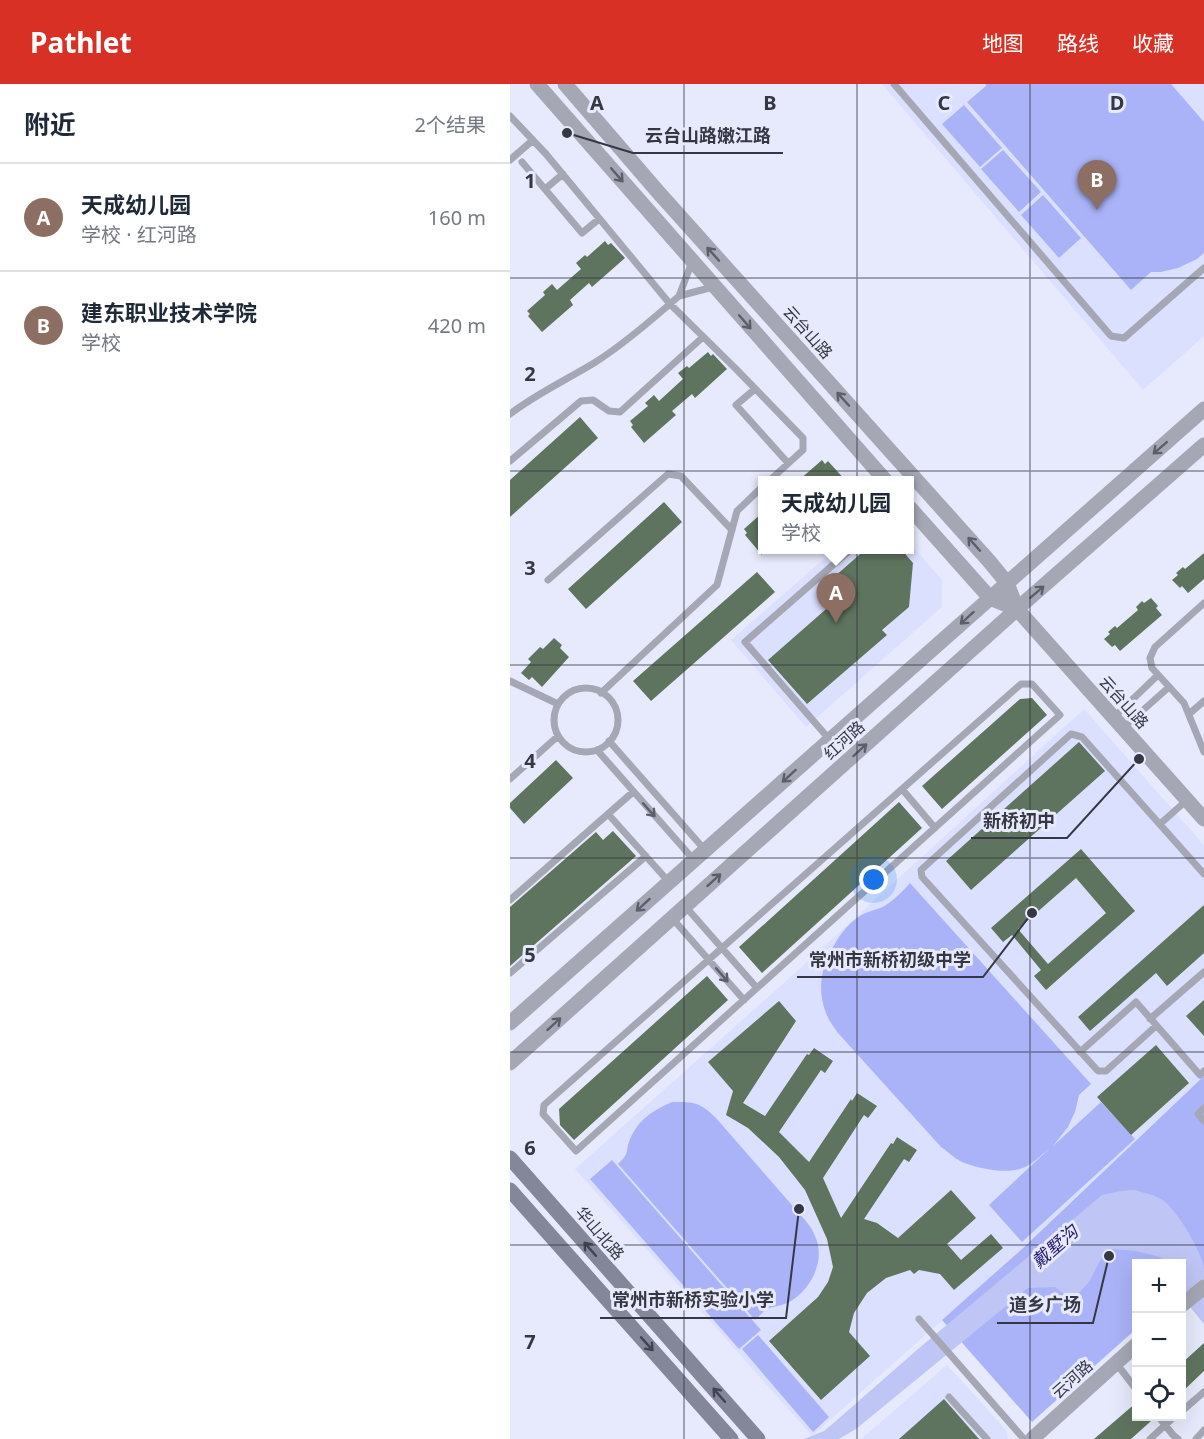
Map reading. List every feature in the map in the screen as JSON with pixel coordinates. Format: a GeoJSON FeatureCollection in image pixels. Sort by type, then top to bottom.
{"type":"FeatureCollection","features":[{"type":"Feature","properties":{"kind":"main road","name":"华山北路"},"geometry":{"type":"LineString","coordinates":[[510,1158],[758,1439]]}},
{"type":"Feature","properties":{"kind":"main road"},"geometry":{"type":"LineString","coordinates":[[510,1190],[731,1439]]}},
{"type":"Feature","properties":{"kind":"street"},"geometry":{"type":"LineString","coordinates":[[537,84],[881,476]]}},
{"type":"Feature","properties":{"kind":"street","name":"云台山路"},"geometry":{"type":"LineString","coordinates":[[564,84],[659,194],[913,476]]}},
{"type":"Feature","properties":{"kind":"street","name":"红河路"},"geometry":{"type":"LineString","coordinates":[[510,1023],[1204,409]]}},
{"type":"Feature","properties":{"kind":"street","name":"红河路"},"geometry":{"type":"LineString","coordinates":[[510,1063],[1017,609],[1204,445]]}},
{"type":"Feature","properties":{"kind":"street","name":"云台山路"},"geometry":{"type":"LineString","coordinates":[[914,477],[990,561],[1007,583],[1017,609],[1204,819]]}},
{"type":"Feature","properties":{"kind":"street","name":"云台山路"},"geometry":{"type":"LineString","coordinates":[[914,514],[990,598],[1017,609]]}},
{"type":"Feature","properties":{"kind":"street"},"geometry":{"type":"LineString","coordinates":[[1186,1302],[1204,1287]]}},
{"type":"Feature","properties":{"kind":"street","name":"云河路"},"geometry":{"type":"LineString","coordinates":[[1032,1439],[1132,1349]]}},
{"type":"Feature","properties":{"kind":"lane"},"geometry":{"type":"LineString","coordinates":[[894,84],[1111,336],[1124,338],[1204,268]]}},
{"type":"Feature","properties":{"kind":"lane"},"geometry":{"type":"LineString","coordinates":[[510,116],[563,174],[670,304],[803,438],[803,450],[774,476]]}},
{"type":"Feature","properties":{"kind":"lane"},"geometry":{"type":"LineString","coordinates":[[510,160],[533,140]]}},
{"type":"Feature","properties":{"kind":"lane"},"geometry":{"type":"LineString","coordinates":[[522,162],[582,233],[599,219]]}},
{"type":"Feature","properties":{"kind":"lane"},"geometry":{"type":"LineString","coordinates":[[545,189],[563,174]]}},
{"type":"Feature","properties":{"kind":"lane"},"geometry":{"type":"LineString","coordinates":[[679,296],[692,262]]}},
{"type":"Feature","properties":{"kind":"lane"},"geometry":{"type":"LineString","coordinates":[[510,414],[530,399],[596,362],[653,319],[679,296],[714,287]]}},
{"type":"Feature","properties":{"kind":"lane"},"geometry":{"type":"LineString","coordinates":[[510,461],[581,401],[593,400],[609,411],[620,412],[703,337]]}},
{"type":"Feature","properties":{"kind":"lane"},"geometry":{"type":"LineString","coordinates":[[755,388],[736,405],[788,464]]}},
{"type":"Feature","properties":{"kind":"lane"},"geometry":{"type":"LineString","coordinates":[[548,580],[668,474],[681,476],[732,530]]}},
{"type":"Feature","properties":{"kind":"lane"},"geometry":{"type":"LineString","coordinates":[[601,693],[717,585],[737,511],[758,491]]}},
{"type":"Feature","properties":{"kind":"lane"},"geometry":{"type":"LineString","coordinates":[[830,740],[745,642],[844,554]]}},
{"type":"Feature","properties":{"kind":"lane"},"geometry":{"type":"LineString","coordinates":[[1204,603],[1155,647],[1150,658],[1152,668],[1184,703],[1204,752]]}},
{"type":"Feature","properties":{"kind":"lane"},"geometry":{"type":"LineString","coordinates":[[1118,723],[1158,675]]}},
{"type":"Feature","properties":{"kind":"lane"},"geometry":{"type":"LineString","coordinates":[[510,681],[558,704]]}},
{"type":"Feature","properties":{"kind":"lane"},"geometry":{"type":"LineString","coordinates":[[1021,684],[1032,684],[1060,716],[935,828],[576,1151],[543,1114],[544,1105],[1021,684]]}},
{"type":"Feature","properties":{"kind":"lane"},"geometry":{"type":"LineString","coordinates":[[1118,723],[1169,687]]}},
{"type":"Feature","properties":{"kind":"lane"},"geometry":{"type":"LineString","coordinates":[[584,688],[601,693],[611,701],[616,710],[618,720],[616,729],[605,746],[597,750],[584,752],[574,750],[564,744],[554,726],[554,714],[558,704],[565,696],[584,688]]}},
{"type":"Feature","properties":{"kind":"lane"},"geometry":{"type":"LineString","coordinates":[[1189,714],[1204,701]]}},
{"type":"Feature","properties":{"kind":"lane"},"geometry":{"type":"LineString","coordinates":[[1156,1026],[1106,1071],[1098,1071],[922,877],[921,870],[1071,734],[1082,736],[1204,874]]}},
{"type":"Feature","properties":{"kind":"lane"},"geometry":{"type":"LineString","coordinates":[[510,779],[558,736]]}},
{"type":"Feature","properties":{"kind":"lane"},"geometry":{"type":"LineString","coordinates":[[609,741],[700,855]]}},
{"type":"Feature","properties":{"kind":"lane"},"geometry":{"type":"LineString","coordinates":[[597,750],[633,792],[700,855]]}},
{"type":"Feature","properties":{"kind":"lane"},"geometry":{"type":"LineString","coordinates":[[902,789],[935,828]]}},
{"type":"Feature","properties":{"kind":"lane"},"geometry":{"type":"LineString","coordinates":[[510,900],[633,792]]}},
{"type":"Feature","properties":{"kind":"lane"},"geometry":{"type":"LineString","coordinates":[[1160,824],[1187,800]]}},
{"type":"Feature","properties":{"kind":"lane"},"geometry":{"type":"LineString","coordinates":[[608,814],[669,882]]}},
{"type":"Feature","properties":{"kind":"lane"},"geometry":{"type":"LineString","coordinates":[[510,973],[646,856]]}},
{"type":"Feature","properties":{"kind":"lane"},"geometry":{"type":"LineString","coordinates":[[685,906],[757,988]]}},
{"type":"Feature","properties":{"kind":"lane"},"geometry":{"type":"LineString","coordinates":[[672,918],[744,1000]]}},
{"type":"Feature","properties":{"kind":"lane"},"geometry":{"type":"LineString","coordinates":[[1150,1019],[1204,972]]}},
{"type":"Feature","properties":{"kind":"lane"},"geometry":{"type":"LineString","coordinates":[[1080,1052],[1136,1002],[1200,1075],[1204,1071]]}},
{"type":"Feature","properties":{"kind":"lane"},"geometry":{"type":"LineString","coordinates":[[1204,1108],[1198,1114],[1204,1121]]}},
{"type":"Feature","properties":{"kind":"lane"},"geometry":{"type":"LineString","coordinates":[[919,1319],[1024,1439]]}},
{"type":"Feature","properties":{"kind":"lane"},"geometry":{"type":"LineString","coordinates":[[1116,1363],[1132,1383]]}},
{"type":"Feature","properties":{"kind":"lane"},"geometry":{"type":"LineString","coordinates":[[1186,1408],[1204,1392]]}},
{"type":"Feature","properties":{"kind":"lane"},"geometry":{"type":"LineString","coordinates":[[950,1397],[987,1439]]}},
{"type":"Feature","properties":{"kind":"lane"},"geometry":{"type":"LineString","coordinates":[[1162,1421],[1178,1439]]}},
{"type":"Feature","properties":{"kind":"lane"},"geometry":{"type":"LineString","coordinates":[[1150,1439],[1170,1421]]}},
{"type":"Feature","properties":{"kind":"lane"},"geometry":{"type":"LineString","coordinates":[[1196,1439],[1204,1430]]}},
{"type":"Feature","properties":{"kind":"shaded area"},"geometry":{"type":"Polygon","coordinates":[[[882,84],[1204,84],[1204,336],[1143,390],[882,84]]]}},
{"type":"Feature","properties":{"kind":"shaded area"},"geometry":{"type":"Polygon","coordinates":[[[986,84],[1171,84],[1204,122],[1204,253],[1178,268],[1151,272],[1131,290],[967,102],[986,84]]]}},
{"type":"Feature","properties":{"kind":"shaded area"},"geometry":{"type":"Polygon","coordinates":[[[964,105],[1002,148],[980,167],[942,124],[964,105]]]}},
{"type":"Feature","properties":{"kind":"shaded area"},"geometry":{"type":"Polygon","coordinates":[[[1003,150],[1041,192],[1019,212],[981,169],[1003,150]]]}},
{"type":"Feature","properties":{"kind":"shaded area"},"geometry":{"type":"Polygon","coordinates":[[[1043,195],[1081,238],[1059,258],[1021,215],[1043,195]]]}},
{"type":"Feature","properties":{"kind":"shaded area"},"geometry":{"type":"Polygon","coordinates":[[[914,548],[942,580],[942,607],[806,727],[731,640],[829,554],[914,554],[914,548]]]}},
{"type":"Feature","properties":{"kind":"shaded area"},"geometry":{"type":"Polygon","coordinates":[[[1084,709],[1204,845],[1204,1076],[1023,1248],[812,1436],[575,1169],[786,981],[1084,709]]]}},
{"type":"Feature","properties":{"kind":"shaded area"},"geometry":{"type":"Polygon","coordinates":[[[910,883],[1091,1084],[1079,1095],[1068,1127],[1053,1146],[1101,1102],[1135,1139],[1022,1242],[989,1205],[1050,1148],[1028,1165],[1013,1170],[998,1171],[981,1168],[957,1159],[941,1147],[838,1033],[828,1018],[823,1004],[821,987],[823,971],[841,935],[857,918],[886,905],[910,883]]]}},
{"type":"Feature","properties":{"kind":"shaded area"},"geometry":{"type":"Polygon","coordinates":[[[1204,1076],[1204,1269],[1186,1265],[1186,1259],[1132,1259],[1132,1333],[1032,1422],[942,1320],[1023,1248],[1204,1076]]]}},
{"type":"Feature","properties":{"kind":"shaded area"},"geometry":{"type":"Polygon","coordinates":[[[672,1102],[696,1104],[716,1118],[805,1220],[815,1236],[819,1254],[811,1281],[791,1301],[767,1309],[755,1320],[618,1164],[626,1155],[630,1139],[642,1121],[652,1112],[672,1102]]]}},
{"type":"Feature","properties":{"kind":"shaded area"},"geometry":{"type":"Polygon","coordinates":[[[612,1160],[761,1330],[739,1349],[590,1179],[612,1160]]]}},
{"type":"Feature","properties":{"kind":"shaded area"},"geometry":{"type":"Polygon","coordinates":[[[758,1335],[829,1417],[813,1432],[742,1349],[758,1335]]]}},
{"type":"Feature","properties":{"kind":"shaded area"},"geometry":{"type":"Polygon","coordinates":[[[947,1365],[1007,1431],[1008,1439],[861,1439],[947,1365]]]}},
{"type":"Feature","properties":{"kind":"water","name":"戴墅沟"},"geometry":{"type":"Polygon","coordinates":[[[1134,1190],[1164,1201],[1182,1223],[1194,1243],[1204,1269],[1204,1324],[1186,1302],[1186,1259],[1162,1259],[1136,1251],[1113,1249],[1101,1259],[1089,1282],[1080,1292],[1072,1295],[1064,1294],[1055,1287],[1028,1288],[856,1429],[839,1439],[804,1439],[824,1431],[1102,1195],[1134,1190]]]}},
{"type":"Feature","properties":{"kind":"building"},"geometry":{"type":"Polygon","coordinates":[[[605,241],[608,245],[611,243],[625,258],[592,287],[589,283],[570,300],[573,305],[542,332],[528,316],[530,314],[527,311],[545,295],[543,292],[552,284],[557,290],[581,269],[576,263],[585,255],[587,257],[605,241]]]}},
{"type":"Feature","properties":{"kind":"building"},"geometry":{"type":"Polygon","coordinates":[[[708,352],[711,356],[713,354],[727,369],[695,398],[692,394],[672,411],[676,415],[644,443],[631,427],[633,425],[630,421],[648,406],[645,403],[654,395],[659,401],[683,379],[678,373],[687,366],[689,368],[708,352]]]}},
{"type":"Feature","properties":{"kind":"building"},"geometry":{"type":"Polygon","coordinates":[[[580,417],[598,438],[510,517],[510,480],[580,417]]]}},
{"type":"Feature","properties":{"kind":"building"},"geometry":{"type":"Polygon","coordinates":[[[822,460],[825,464],[828,461],[841,476],[804,476],[822,460]]]}},
{"type":"Feature","properties":{"kind":"building"},"geometry":{"type":"Polygon","coordinates":[[[664,502],[682,522],[586,609],[568,589],[664,502]]]}},
{"type":"Feature","properties":{"kind":"building"},"geometry":{"type":"Polygon","coordinates":[[[758,517],[758,550],[745,535],[747,533],[744,529],[758,517]]]}},
{"type":"Feature","properties":{"kind":"building"},"geometry":{"type":"Polygon","coordinates":[[[1204,553],[1204,579],[1188,593],[1172,580],[1183,567],[1185,569],[1204,553]]]}},
{"type":"Feature","properties":{"kind":"building"},"geometry":{"type":"Polygon","coordinates":[[[860,554],[905,554],[913,563],[909,607],[882,630],[887,635],[807,704],[768,660],[833,603],[825,594],[839,583],[834,577],[860,554]]]}},
{"type":"Feature","properties":{"kind":"building"},"geometry":{"type":"Polygon","coordinates":[[[757,572],[775,592],[651,701],[633,681],[757,572]]]}},
{"type":"Feature","properties":{"kind":"building"},"geometry":{"type":"Polygon","coordinates":[[[1151,598],[1162,615],[1120,651],[1115,645],[1112,647],[1104,639],[1110,634],[1108,632],[1115,626],[1117,628],[1138,610],[1136,607],[1142,601],[1144,603],[1151,598]]]}},
{"type":"Feature","properties":{"kind":"building"},"geometry":{"type":"Polygon","coordinates":[[[554,638],[562,645],[560,648],[569,657],[542,687],[532,677],[529,680],[521,673],[531,662],[528,659],[554,638]]]}},
{"type":"Feature","properties":{"kind":"building"},"geometry":{"type":"Polygon","coordinates":[[[1032,698],[1047,715],[942,809],[922,786],[1020,699],[1032,698]]]}},
{"type":"Feature","properties":{"kind":"building"},"geometry":{"type":"Polygon","coordinates":[[[1079,742],[1105,771],[971,890],[946,861],[1079,742]]]}},
{"type":"Feature","properties":{"kind":"building"},"geometry":{"type":"Polygon","coordinates":[[[556,760],[573,778],[524,824],[510,808],[510,803],[556,760]]]}},
{"type":"Feature","properties":{"kind":"building"},"geometry":{"type":"Polygon","coordinates":[[[899,802],[922,828],[762,973],[739,947],[899,802]]]}},
{"type":"Feature","properties":{"kind":"building"},"geometry":{"type":"Polygon","coordinates":[[[613,831],[636,856],[510,966],[510,907],[596,832],[603,840],[613,831]]]}},
{"type":"Feature","properties":{"kind":"building"},"geometry":{"type":"Polygon","coordinates":[[[1081,849],[1135,911],[1046,990],[1034,976],[1041,970],[1012,935],[1003,942],[991,928],[1081,849]],[[1076,878],[1018,929],[1048,964],[1106,913],[1076,878]]]}},
{"type":"Feature","properties":{"kind":"building"},"geometry":{"type":"Polygon","coordinates":[[[1204,905],[1204,953],[1167,986],[1156,973],[1090,1031],[1078,1017],[1204,905]]]}},
{"type":"Feature","properties":{"kind":"building"},"geometry":{"type":"Polygon","coordinates":[[[707,976],[728,1000],[574,1140],[560,1125],[559,1109],[707,976]]]}},
{"type":"Feature","properties":{"kind":"building"},"geometry":{"type":"Polygon","coordinates":[[[1204,1000],[1204,1036],[1186,1016],[1204,1000]]]}},
{"type":"Feature","properties":{"kind":"building"},"geometry":{"type":"Polygon","coordinates":[[[779,1001],[796,1021],[743,1103],[765,1116],[807,1054],[809,1055],[814,1048],[833,1061],[825,1073],[821,1070],[779,1132],[809,1162],[857,1093],[877,1106],[868,1118],[864,1115],[823,1178],[841,1218],[897,1137],[917,1150],[909,1162],[904,1159],[864,1219],[877,1223],[898,1238],[951,1190],[976,1218],[947,1244],[961,1260],[991,1234],[1003,1248],[954,1290],[940,1274],[919,1270],[914,1274],[910,1270],[886,1278],[867,1293],[854,1313],[849,1332],[870,1356],[821,1400],[769,1341],[818,1297],[828,1282],[833,1267],[827,1239],[805,1190],[779,1157],[748,1128],[726,1115],[733,1091],[708,1062],[779,1001]]]}},
{"type":"Feature","properties":{"kind":"building"},"geometry":{"type":"Polygon","coordinates":[[[1156,1045],[1189,1083],[1131,1135],[1097,1097],[1156,1045]]]}},
{"type":"Feature","properties":{"kind":"building"},"geometry":{"type":"Polygon","coordinates":[[[1204,1343],[1204,1371],[1186,1388],[1186,1367],[1186,1359],[1204,1343]]]}},
{"type":"Feature","properties":{"kind":"building"},"geometry":{"type":"Polygon","coordinates":[[[944,1399],[979,1439],[899,1439],[944,1399]]]}},
{"type":"Feature","properties":{"kind":"building"},"geometry":{"type":"Polygon","coordinates":[[[1132,1406],[1132,1421],[1151,1421],[1131,1439],[1094,1439],[1132,1406]]]}},
{"type":"Feature","properties":{"kind":"place","name":"云台山路嫩江路"},"geometry":{"type":"Point","coordinates":[567,133]}},
{"type":"Feature","properties":{"kind":"place","name":"建东职业技术学院"},"geometry":{"type":"Point","coordinates":[1097,210]}},
{"type":"Feature","properties":{"kind":"place","name":"天成幼儿园"},"geometry":{"type":"Point","coordinates":[836,623]}},
{"type":"Feature","properties":{"kind":"place","name":"新桥初中"},"geometry":{"type":"Point","coordinates":[1139,759]}},
{"type":"Feature","properties":{"kind":"place","name":"常州市新桥初级中学"},"geometry":{"type":"Point","coordinates":[1032,913]}},
{"type":"Feature","properties":{"kind":"place","name":"常州市新桥实验小学"},"geometry":{"type":"Point","coordinates":[799,1209]}},
{"type":"Feature","properties":{"kind":"place","name":"道乡广场"},"geometry":{"type":"Point","coordinates":[1109,1256]}}]}
